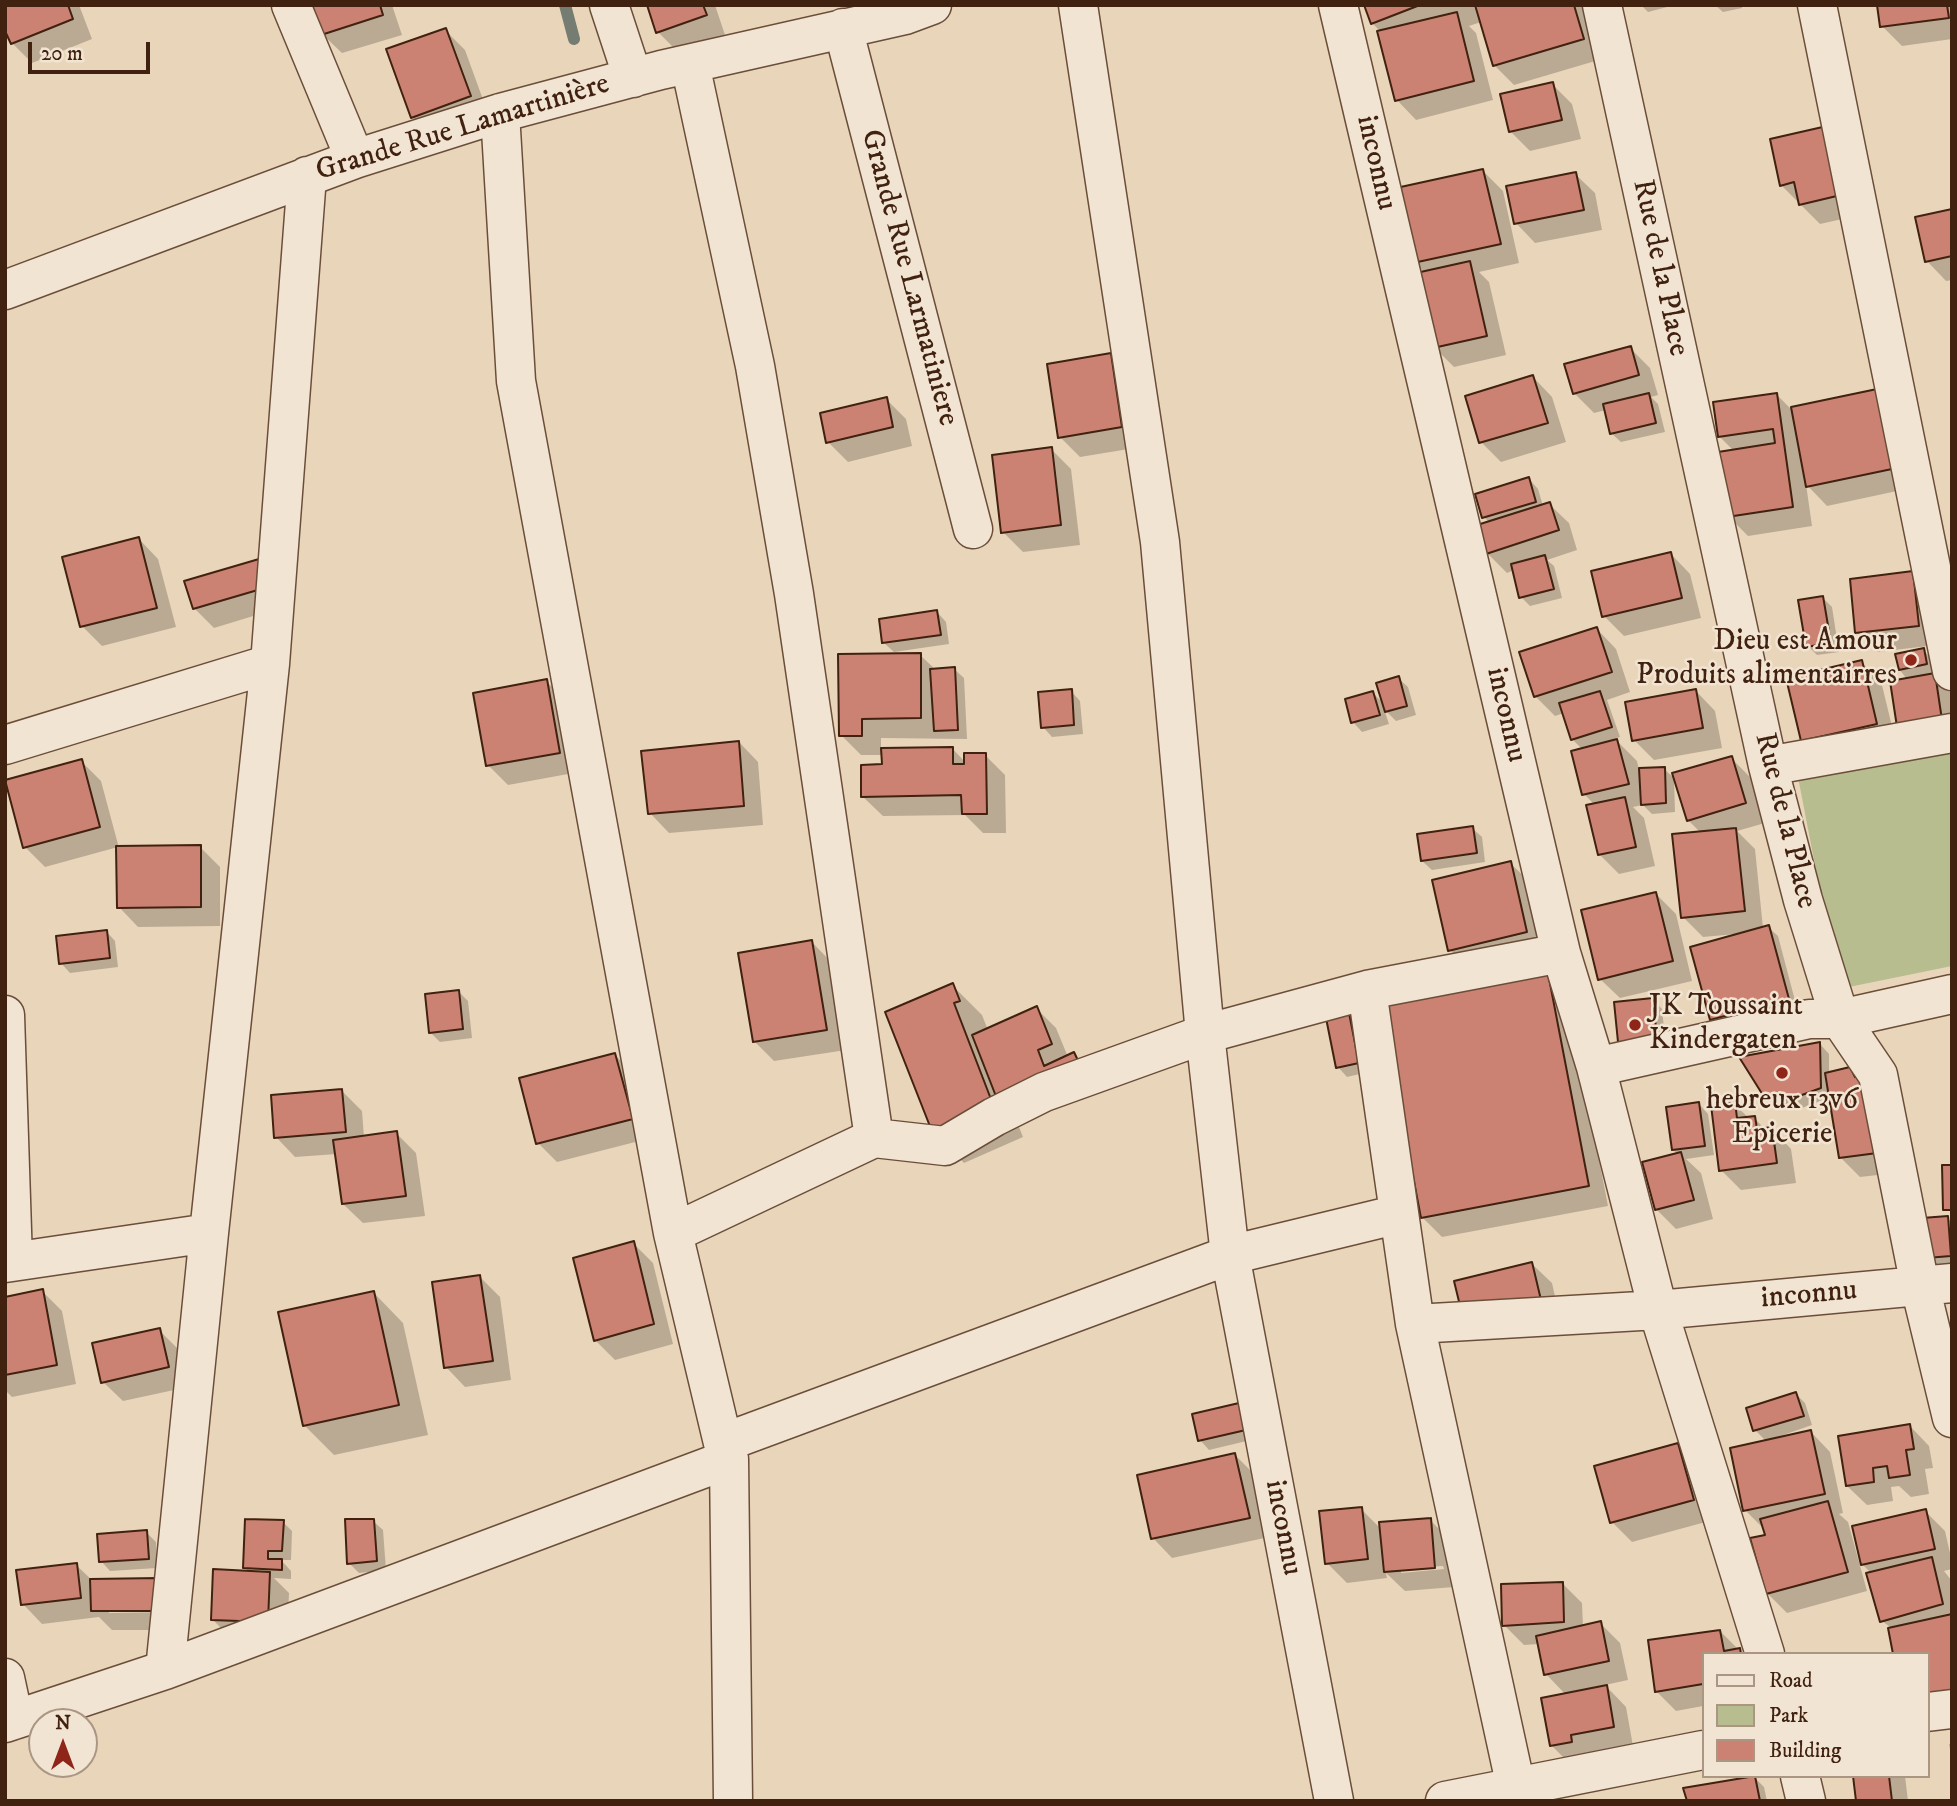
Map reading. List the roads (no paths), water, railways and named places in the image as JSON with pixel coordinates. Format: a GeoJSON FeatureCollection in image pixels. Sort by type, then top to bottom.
{"type":"FeatureCollection","features":[{"type":"Feature","properties":{"kind":"street"},"geometry":{"type":"LineString","coordinates":[[291,5],[355,159]]}},
{"type":"Feature","properties":{"kind":"street"},"geometry":{"type":"LineString","coordinates":[[609,5],[646,75],[755,366],[794,594],[874,1138]]}},
{"type":"Feature","properties":{"kind":"street","name":"inconnu"},"geometry":{"type":"LineString","coordinates":[[1078,5],[1160,541],[1205,1034],[1230,1255],[1335,1801]]}},
{"type":"Feature","properties":{"kind":"street","name":"inconnu"},"geometry":{"type":"LineString","coordinates":[[1339,5],[1561,953],[1596,1067],[1658,1310],[1764,1652]]}},
{"type":"Feature","properties":{"kind":"street","name":"Rue de la Place"},"geometry":{"type":"LineString","coordinates":[[1602,5],[1768,766],[1803,900],[1840,1019],[1878,1075],[1936,1285],[1952,1418]]}},
{"type":"Feature","properties":{"kind":"street"},"geometry":{"type":"LineString","coordinates":[[1817,5],[1952,671]]}},
{"type":"Feature","properties":{"kind":"street","name":"Grande Rue Lamartinière"},"geometry":{"type":"LineString","coordinates":[[5,290],[307,176],[500,113],[913,9]]}},
{"type":"Feature","properties":{"kind":"street","name":"Grande Rue Larmatiniere"},"geometry":{"type":"LineString","coordinates":[[843,28],[973,529]]}},
{"type":"Feature","properties":{"kind":"street"},"geometry":{"type":"LineString","coordinates":[[500,113],[516,381],[673,1233],[726,1451],[733,1801]]}},
{"type":"Feature","properties":{"kind":"street"},"geometry":{"type":"LineString","coordinates":[[165,1670],[270,664],[307,176]]}},
{"type":"Feature","properties":{"kind":"street"},"geometry":{"type":"LineString","coordinates":[[5,745],[270,664]]}},
{"type":"Feature","properties":{"kind":"street"},"geometry":{"type":"LineString","coordinates":[[1768,766],[1952,733]]}},
{"type":"Feature","properties":{"kind":"street"},"geometry":{"type":"LineString","coordinates":[[673,1233],[874,1138],[945,1146],[1044,1092],[1205,1034],[1367,990],[1561,953]]}},
{"type":"Feature","properties":{"kind":"street"},"geometry":{"type":"LineString","coordinates":[[1367,990],[1415,1324],[1518,1793]]}},
{"type":"Feature","properties":{"kind":"street"},"geometry":{"type":"LineString","coordinates":[[1596,1067],[1809,1019],[1840,1019],[1952,994]]}},
{"type":"Feature","properties":{"kind":"street"},"geometry":{"type":"LineString","coordinates":[[5,1016],[9,1262],[209,1233]]}},
{"type":"Feature","properties":{"kind":"street"},"geometry":{"type":"LineString","coordinates":[[5,1678],[10,1722],[165,1670],[1230,1255],[1399,1214]]}},
{"type":"Feature","properties":{"kind":"street","name":"inconnu"},"geometry":{"type":"LineString","coordinates":[[1415,1324],[1658,1310],[1936,1285]]}},
{"type":"Feature","properties":{"kind":"street"},"geometry":{"type":"LineString","coordinates":[[1929,1712],[1952,1709]]}},
{"type":"Feature","properties":{"kind":"street"},"geometry":{"type":"LineString","coordinates":[[1445,1801],[1518,1793],[1702,1750]]}},
{"type":"Feature","properties":{"kind":"street"},"geometry":{"type":"LineString","coordinates":[[1800,1778],[1806,1801]]}},
{"type":"Feature","properties":{"kind":"waterway"},"geometry":{"type":"LineString","coordinates":[[565,5],[574,39]]}},
{"type":"Feature","properties":{"kind":"place","name":"Dieu est Amour Produits alimentairres"},"geometry":{"type":"Point","coordinates":[1911,660]}},
{"type":"Feature","properties":{"kind":"place","name":"JK Toussaint Kindergaten"},"geometry":{"type":"Point","coordinates":[1635,1025]}},
{"type":"Feature","properties":{"kind":"place","name":"hebreux 13v6 Epicerie"},"geometry":{"type":"Point","coordinates":[1782,1073]}}]}
